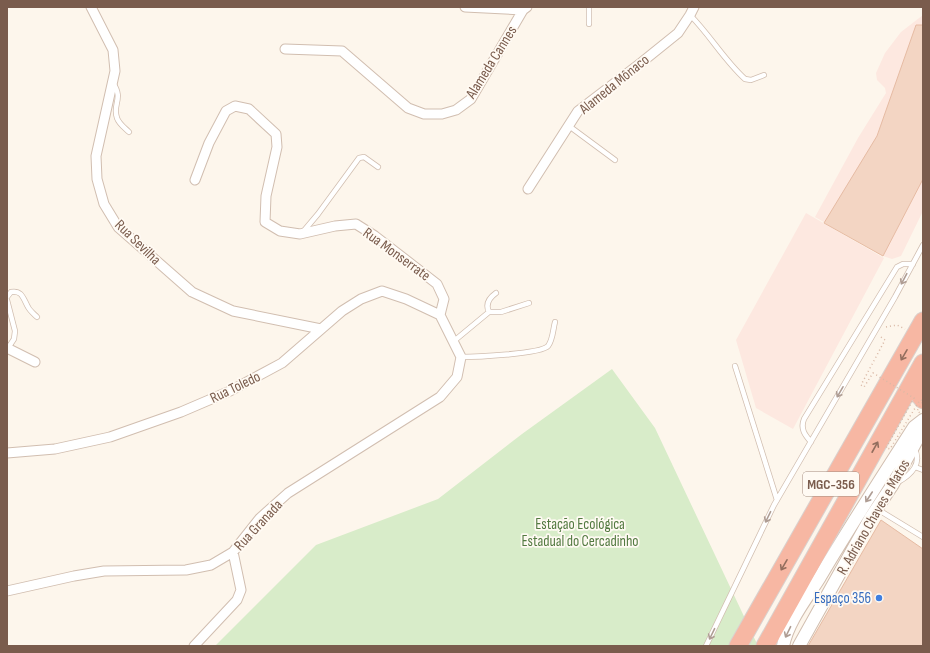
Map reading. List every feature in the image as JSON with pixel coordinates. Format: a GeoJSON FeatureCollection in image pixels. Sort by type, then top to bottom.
{"type":"FeatureCollection","features":[{"type":"Feature","properties":{"kind":"highway","name":"MGC-356"},"geometry":{"type":"LineString","coordinates":[[738,646],[919,328]]}},
{"type":"Feature","properties":{"kind":"highway","name":"MGC-356"},"geometry":{"type":"LineString","coordinates":[[765,646],[923,363]]}},
{"type":"Feature","properties":{"kind":"highway"},"geometry":{"type":"LineString","coordinates":[[923,363],[916,387],[923,411]]}},
{"type":"Feature","properties":{"kind":"street","name":"Rua Sevilha"},"geometry":{"type":"LineString","coordinates":[[91,7],[113,50],[115,72],[96,156],[97,179],[104,204],[118,227],[192,292],[233,311],[321,330]]}},
{"type":"Feature","properties":{"kind":"street"},"geometry":{"type":"LineString","coordinates":[[465,7],[525,8]]}},
{"type":"Feature","properties":{"kind":"street","name":"Alameda Cannes"},"geometry":{"type":"LineString","coordinates":[[285,48],[342,51],[408,108],[424,114],[442,114],[456,110],[471,99],[525,8]]}},
{"type":"Feature","properties":{"kind":"street","name":"Alameda Mônaco"},"geometry":{"type":"LineString","coordinates":[[528,189],[578,111],[642,62],[678,32],[692,11]]}},
{"type":"Feature","properties":{"kind":"street","name":"Rua Monserrate"},"geometry":{"type":"LineString","coordinates":[[195,180],[209,143],[226,111],[235,106],[250,110],[276,134],[277,147],[266,196],[265,222],[280,231],[300,234],[335,226],[356,224],[375,236],[438,284],[444,299],[440,315]]}},
{"type":"Feature","properties":{"kind":"street","name":"Rua Toledo"},"geometry":{"type":"LineString","coordinates":[[7,453],[55,449],[110,437],[181,412],[230,391],[282,364],[342,310],[361,299],[382,292],[406,299],[440,315]]}},
{"type":"Feature","properties":{"kind":"street"},"geometry":{"type":"LineString","coordinates":[[440,315],[461,357]]}},
{"type":"Feature","properties":{"kind":"street"},"geometry":{"type":"LineString","coordinates":[[7,348],[35,362]]}},
{"type":"Feature","properties":{"kind":"street","name":"Rua Granada"},"geometry":{"type":"LineString","coordinates":[[7,591],[104,571],[186,570],[210,565],[233,552],[260,518],[288,493],[440,397],[457,377],[461,357]]}},
{"type":"Feature","properties":{"kind":"street","name":"R. Adriano Chaves e Matos"},"geometry":{"type":"LineString","coordinates":[[783,646],[785,637],[798,613],[923,411]]}},
{"type":"Feature","properties":{"kind":"street","name":"R. Adriano Chaves e Matos"},"geometry":{"type":"LineString","coordinates":[[800,646],[923,429]]}},
{"type":"Feature","properties":{"kind":"street"},"geometry":{"type":"LineString","coordinates":[[194,646],[237,600],[241,590],[233,552]]}},
{"type":"Feature","properties":{"kind":"street"},"geometry":{"type":"LineString","coordinates":[[798,613],[797,617],[801,623],[809,624],[813,621]]}},
{"type":"Feature","properties":{"kind":"lane"},"geometry":{"type":"LineString","coordinates":[[589,7],[589,24]]}},
{"type":"Feature","properties":{"kind":"lane"},"geometry":{"type":"LineString","coordinates":[[692,11],[716,45],[746,79],[751,80],[764,75]]}},
{"type":"Feature","properties":{"kind":"lane"},"geometry":{"type":"LineString","coordinates":[[113,82],[118,91],[116,113],[117,119],[120,124],[130,132]]}},
{"type":"Feature","properties":{"kind":"lane"},"geometry":{"type":"LineString","coordinates":[[568,126],[615,160]]}},
{"type":"Feature","properties":{"kind":"lane"},"geometry":{"type":"LineString","coordinates":[[300,234],[318,214],[359,158],[364,157],[378,167]]}},
{"type":"Feature","properties":{"kind":"lane"},"geometry":{"type":"LineString","coordinates":[[706,646],[777,500],[895,297],[923,245]]}},
{"type":"Feature","properties":{"kind":"lane"},"geometry":{"type":"LineString","coordinates":[[811,442],[803,429],[802,424],[804,419],[897,267],[903,264],[913,264]]}},
{"type":"Feature","properties":{"kind":"lane"},"geometry":{"type":"LineString","coordinates":[[7,348],[14,339],[15,331],[7,298],[11,292],[16,291],[22,295],[28,307],[37,317]]}},
{"type":"Feature","properties":{"kind":"lane"},"geometry":{"type":"LineString","coordinates":[[489,312],[487,308],[488,303],[490,298],[496,293]]}},
{"type":"Feature","properties":{"kind":"lane"},"geometry":{"type":"LineString","coordinates":[[454,341],[489,312],[501,312],[529,303]]}},
{"type":"Feature","properties":{"kind":"lane"},"geometry":{"type":"LineString","coordinates":[[461,357],[510,354],[542,350],[547,347],[550,341],[555,322]]}},
{"type":"Feature","properties":{"kind":"lane"},"geometry":{"type":"LineString","coordinates":[[736,366],[777,500]]}},
{"type":"Feature","properties":{"kind":"lane"},"geometry":{"type":"LineString","coordinates":[[893,484],[903,479],[915,467],[918,458],[913,447]]}},
{"type":"Feature","properties":{"kind":"lane"},"geometry":{"type":"LineString","coordinates":[[915,467],[923,470]]}},
{"type":"Feature","properties":{"kind":"lane"},"geometry":{"type":"LineString","coordinates":[[877,509],[923,537]]}},
{"type":"Feature","properties":{"kind":"path"},"geometry":{"type":"LineString","coordinates":[[883,329],[887,326],[897,325],[919,328]]}},
{"type":"Feature","properties":{"kind":"path"},"geometry":{"type":"LineString","coordinates":[[880,331],[881,337],[885,340],[861,385],[864,387],[872,373],[914,398],[886,448],[890,449],[920,400],[923,401],[917,411],[923,411]]}},
{"type":"Feature","properties":{"kind":"shaded area"},"geometry":{"type":"Polygon","coordinates":[[[923,15],[923,211],[901,256],[892,259],[883,256],[815,217],[858,138],[886,93],[885,88],[877,80],[876,73],[885,53],[901,32],[923,15]]]}},
{"type":"Feature","properties":{"kind":"shaded area"},"geometry":{"type":"Polygon","coordinates":[[[806,213],[884,258],[793,429],[756,408],[736,340],[806,213]]]}},
{"type":"Feature","properties":{"kind":"green space","name":"Estação Ecológica Estadual do Cercadinho"},"geometry":{"type":"Polygon","coordinates":[[[612,369],[655,428],[758,646],[215,646],[316,545],[438,499],[522,434],[612,369]]]}},
{"type":"Feature","properties":{"kind":"building"},"geometry":{"type":"Polygon","coordinates":[[[916,25],[923,25],[923,179],[883,256],[824,223],[877,136],[916,25]]]}},
{"type":"Feature","properties":{"kind":"building","name":"Espaço 356"},"geometry":{"type":"Polygon","coordinates":[[[881,520],[923,549],[923,646],[808,646],[881,520]]]}},
{"type":"Feature","properties":{"kind":"place","name":"Espaço 356"},"geometry":{"type":"Point","coordinates":[879,598]}}]}
